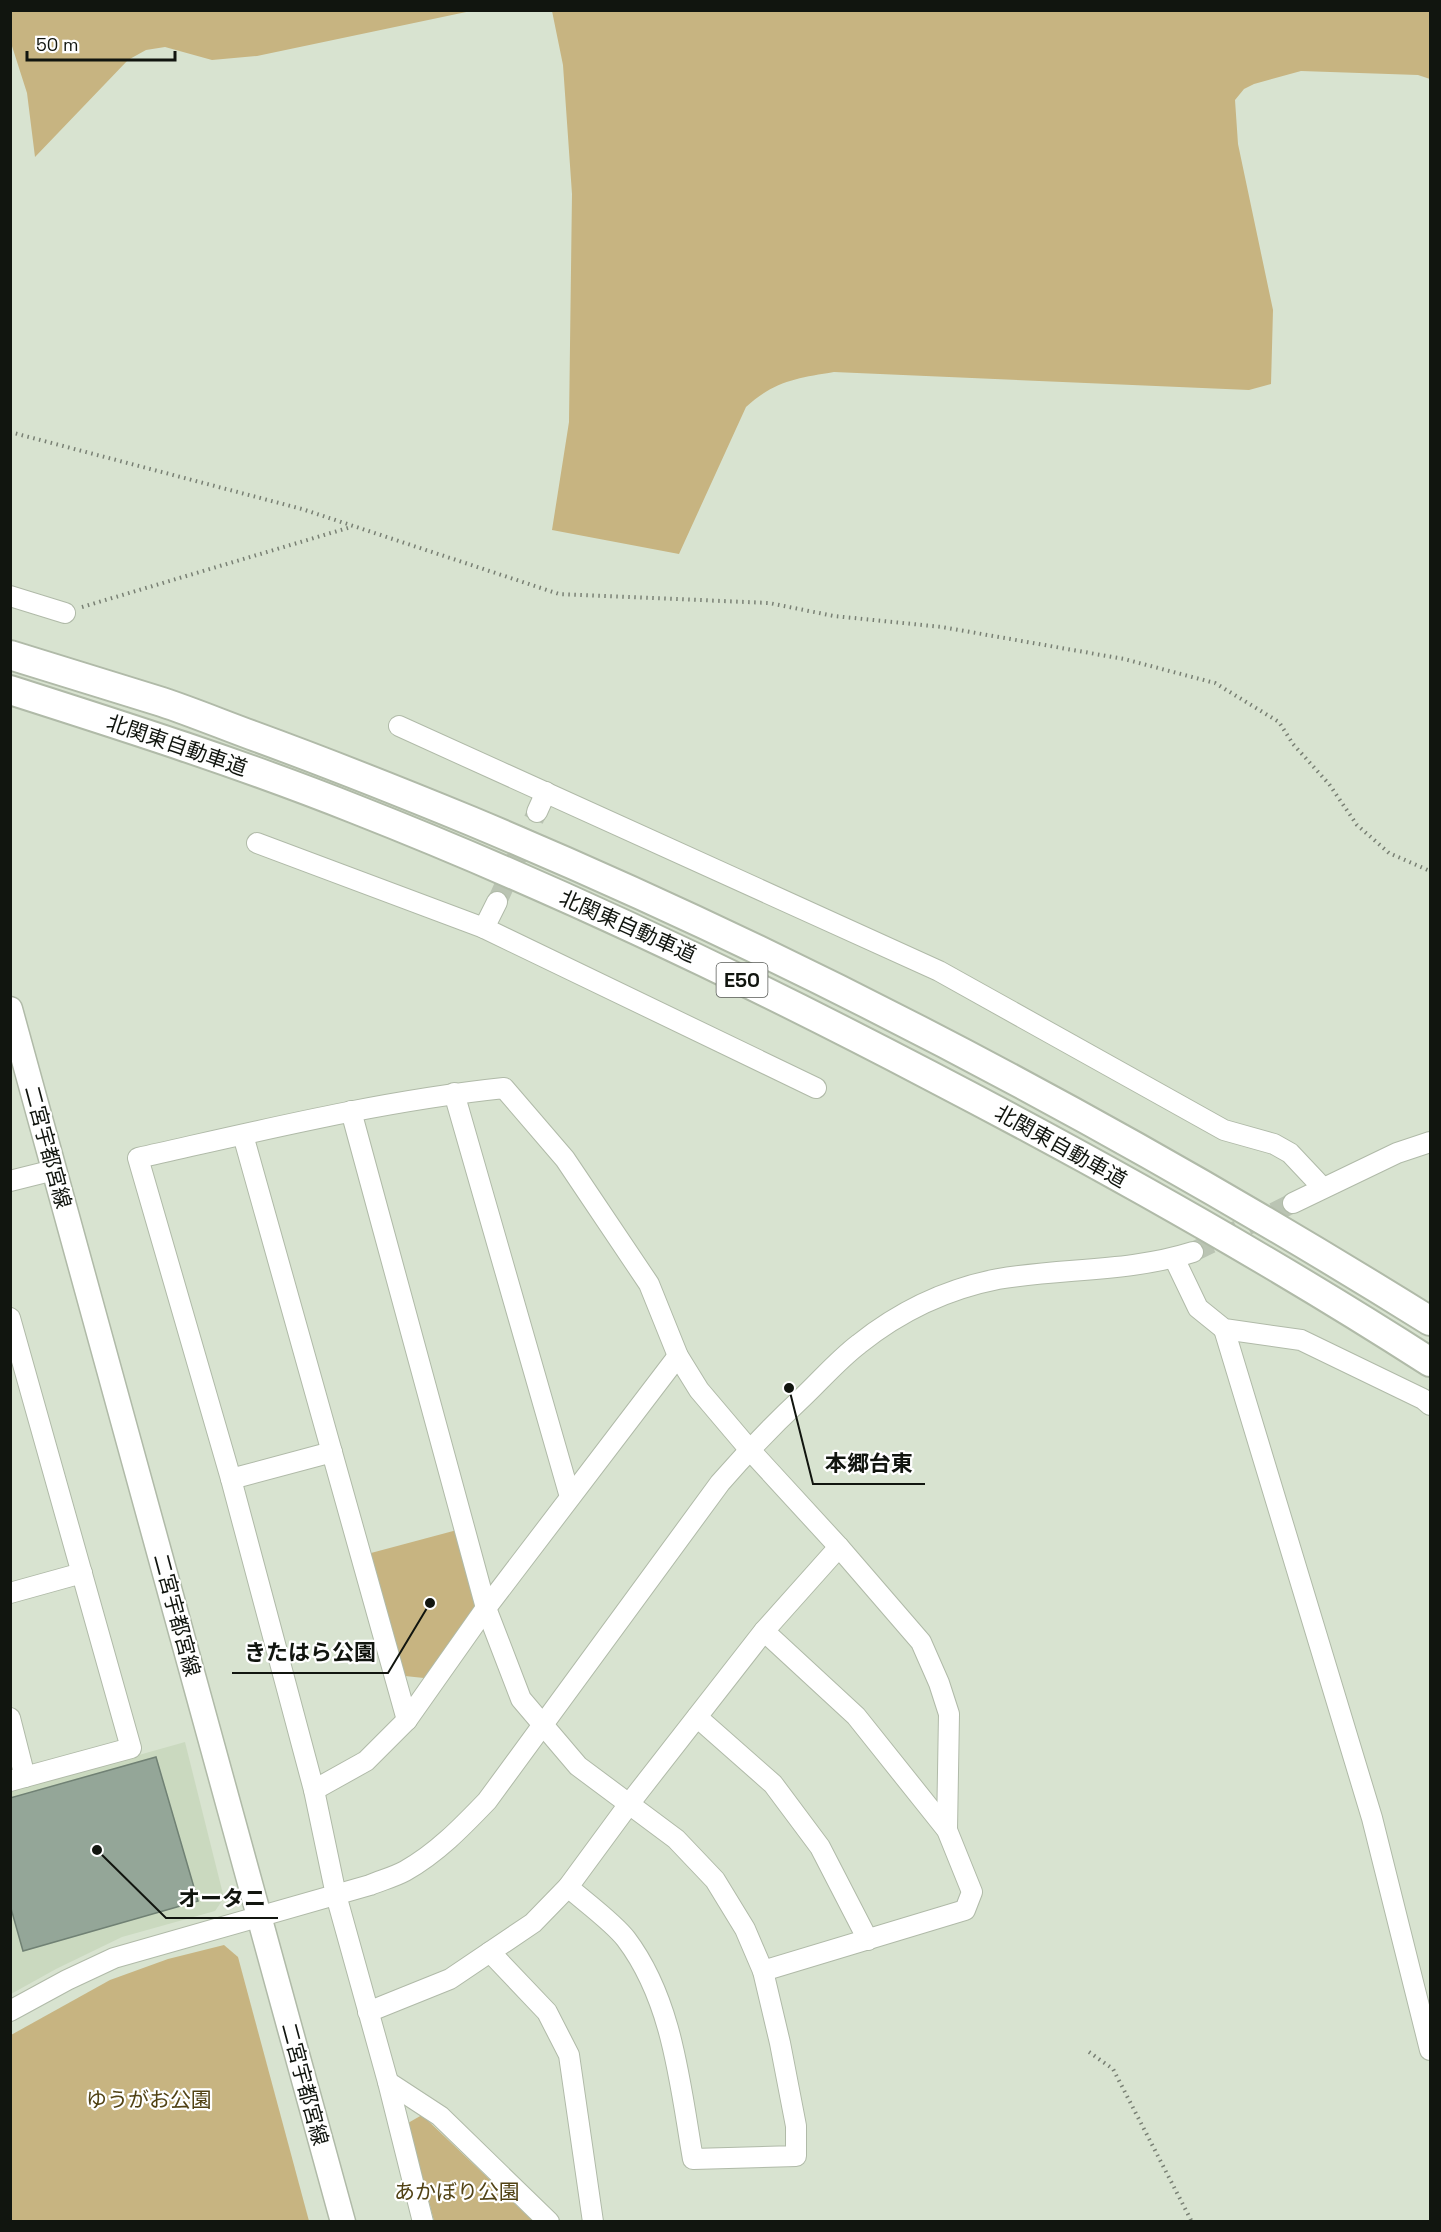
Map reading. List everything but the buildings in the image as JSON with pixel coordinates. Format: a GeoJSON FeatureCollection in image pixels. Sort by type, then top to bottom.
{"type":"FeatureCollection","features":[{"type":"Feature","properties":{"kind":"highway","name":"北関東自動車道"},"geometry":{"type":"LineString","coordinates":[[10,655],[165,703],[368,778],[543,851],[722,932],[860,1000],[1057,1104],[1235,1204],[1431,1322]]}},
{"type":"Feature","properties":{"kind":"highway","name":"北関東自動車道"},"geometry":{"type":"LineString","coordinates":[[10,690],[160,738],[354,808],[539,886],[708,962],[1036,1131],[1205,1225],[1431,1362]]}},
{"type":"Feature","properties":{"kind":"main road","name":"二宮宇都宮線"},"geometry":{"type":"LineString","coordinates":[[10,1009],[343,2222]]}},
{"type":"Feature","properties":{"kind":"street"},"geometry":{"type":"LineString","coordinates":[[10,596],[65,612]]}},
{"type":"Feature","properties":{"kind":"street"},"geometry":{"type":"LineString","coordinates":[[399,726],[939,971],[1224,1130],[1274,1144],[1290,1153],[1323,1187]]}},
{"type":"Feature","properties":{"kind":"street"},"geometry":{"type":"LineString","coordinates":[[537,813],[546,792]]}},
{"type":"Feature","properties":{"kind":"street"},"geometry":{"type":"LineString","coordinates":[[257,843],[484,928],[816,1088]]}},
{"type":"Feature","properties":{"kind":"street"},"geometry":{"type":"LineString","coordinates":[[484,928],[497,902]]}},
{"type":"Feature","properties":{"kind":"street"},"geometry":{"type":"LineString","coordinates":[[423,2222],[388,2082],[336,1895],[314,1790],[231,1479],[138,1158],[351,1112],[454,1093],[504,1088],[565,1159],[649,1284],[678,1356],[699,1390],[748,1449],[839,1547],[921,1642],[939,1683],[949,1714],[946,1830]]}},
{"type":"Feature","properties":{"kind":"street"},"geometry":{"type":"LineString","coordinates":[[454,1093],[570,1497]]}},
{"type":"Feature","properties":{"kind":"street"},"geometry":{"type":"LineString","coordinates":[[351,1112],[486,1608],[521,1700],[578,1766],[676,1839],[715,1880],[745,1929],[763,1971],[780,2043],[796,2126],[796,2156],[693,2159],[674,2050],[654,1986],[625,1938],[568,1887]]}},
{"type":"Feature","properties":{"kind":"street"},"geometry":{"type":"LineString","coordinates":[[243,1135],[407,1720]]}},
{"type":"Feature","properties":{"kind":"street"},"geometry":{"type":"LineString","coordinates":[[1293,1203],[1397,1153],[1431,1142]]}},
{"type":"Feature","properties":{"kind":"street"},"geometry":{"type":"LineString","coordinates":[[10,1181],[54,1170]]}},
{"type":"Feature","properties":{"kind":"street"},"geometry":{"type":"LineString","coordinates":[[10,2011],[67,1980],[114,1959],[370,1885],[403,1872],[428,1857],[455,1834],[487,1801],[720,1483],[748,1449],[857,1345],[917,1306],[996,1280],[1049,1272],[1131,1266],[1183,1255],[1198,1308],[1224,1329],[1301,1340],[1424,1399],[1431,1405]]}},
{"type":"Feature","properties":{"kind":"street"},"geometry":{"type":"LineString","coordinates":[[10,1318],[131,1748],[18,1779],[10,1718]]}},
{"type":"Feature","properties":{"kind":"street"},"geometry":{"type":"LineString","coordinates":[[1224,1329],[1372,1818],[1431,2050]]}},
{"type":"Feature","properties":{"kind":"street"},"geometry":{"type":"LineString","coordinates":[[314,1790],[366,1761],[407,1720],[486,1608],[678,1356]]}},
{"type":"Feature","properties":{"kind":"street"},"geometry":{"type":"LineString","coordinates":[[231,1479],[332,1452]]}},
{"type":"Feature","properties":{"kind":"street"},"geometry":{"type":"LineString","coordinates":[[368,2012],[450,1979],[534,1923],[568,1887],[629,1804],[764,1631],[839,1547]]}},
{"type":"Feature","properties":{"kind":"street"},"geometry":{"type":"LineString","coordinates":[[10,1593],[82,1573]]}},
{"type":"Feature","properties":{"kind":"street"},"geometry":{"type":"LineString","coordinates":[[763,1971],[965,1910],[972,1892],[946,1830],[856,1716],[764,1631]]}},
{"type":"Feature","properties":{"kind":"street"},"geometry":{"type":"LineString","coordinates":[[697,1717],[772,1784],[820,1847],[868,1940]]}},
{"type":"Feature","properties":{"kind":"street"},"geometry":{"type":"LineString","coordinates":[[490,1952],[547,2012],[569,2055],[593,2222]]}},
{"type":"Feature","properties":{"kind":"street"},"geometry":{"type":"LineString","coordinates":[[388,2082],[441,2116],[549,2222]]}},
{"type":"Feature","properties":{"kind":"path"},"geometry":{"type":"LineString","coordinates":[[10,432],[302,509],[559,594],[769,603],[834,616],[942,627],[1113,657],[1215,683],[1278,722],[1293,744],[1329,784],[1357,825],[1389,853],[1431,871]]}},
{"type":"Feature","properties":{"kind":"path"},"geometry":{"type":"LineString","coordinates":[[65,612],[352,527]]}},
{"type":"Feature","properties":{"kind":"path"},"geometry":{"type":"LineString","coordinates":[[1089,2052],[1113,2069],[1192,2222]]}},
{"type":"Feature","properties":{"kind":"shaded area"},"geometry":{"type":"Polygon","coordinates":[[[185,1742],[224,1898],[215,1911],[122,1937],[11,1994],[11,1791],[185,1742]]]}},
{"type":"Feature","properties":{"kind":"green space"},"geometry":{"type":"Polygon","coordinates":[[[10,11],[471,11],[257,56],[212,60],[165,47],[146,50],[128,60],[35,157],[27,93],[11,43],[10,11]]]}},
{"type":"Feature","properties":{"kind":"green space"},"geometry":{"type":"Polygon","coordinates":[[[552,11],[1430,11],[1430,79],[1418,75],[1301,71],[1254,84],[1244,89],[1235,100],[1238,144],[1273,310],[1271,384],[1249,390],[834,372],[787,382],[766,391],[746,407],[679,554],[552,530],[569,422],[572,194],[563,65],[552,11]]]}},
{"type":"Feature","properties":{"kind":"green space"},"geometry":{"type":"Polygon","coordinates":[[[457,1530],[476,1595],[474,1611],[424,1678],[405,1676],[371,1553],[457,1530]]]}},
{"type":"Feature","properties":{"kind":"green space","name":"ゆうがお公園"},"geometry":{"type":"Polygon","coordinates":[[[224,1945],[238,1957],[309,2221],[11,2221],[11,2035],[110,1980],[168,1959],[224,1945]]]}},
{"type":"Feature","properties":{"kind":"green space","name":"あかぼり公園"},"geometry":{"type":"Polygon","coordinates":[[[422,2115],[533,2221],[434,2221],[408,2123],[422,2115]]]}},
{"type":"Feature","properties":{"kind":"tunnel"},"geometry":{"type":"LineString","coordinates":[[497,902],[537,812]]}},
{"type":"Feature","properties":{"kind":"tunnel"},"geometry":{"type":"LineString","coordinates":[[1193,1252],[1293,1203]]}},
{"type":"Feature","properties":{"kind":"place","name":"本郷台東"},"geometry":{"type":"Point","coordinates":[789,1388]}},
{"type":"Feature","properties":{"kind":"place","name":"きたはら公園"},"geometry":{"type":"Point","coordinates":[430,1603]}},
{"type":"Feature","properties":{"kind":"place","name":"オータニ"},"geometry":{"type":"Point","coordinates":[97,1850]}}]}
